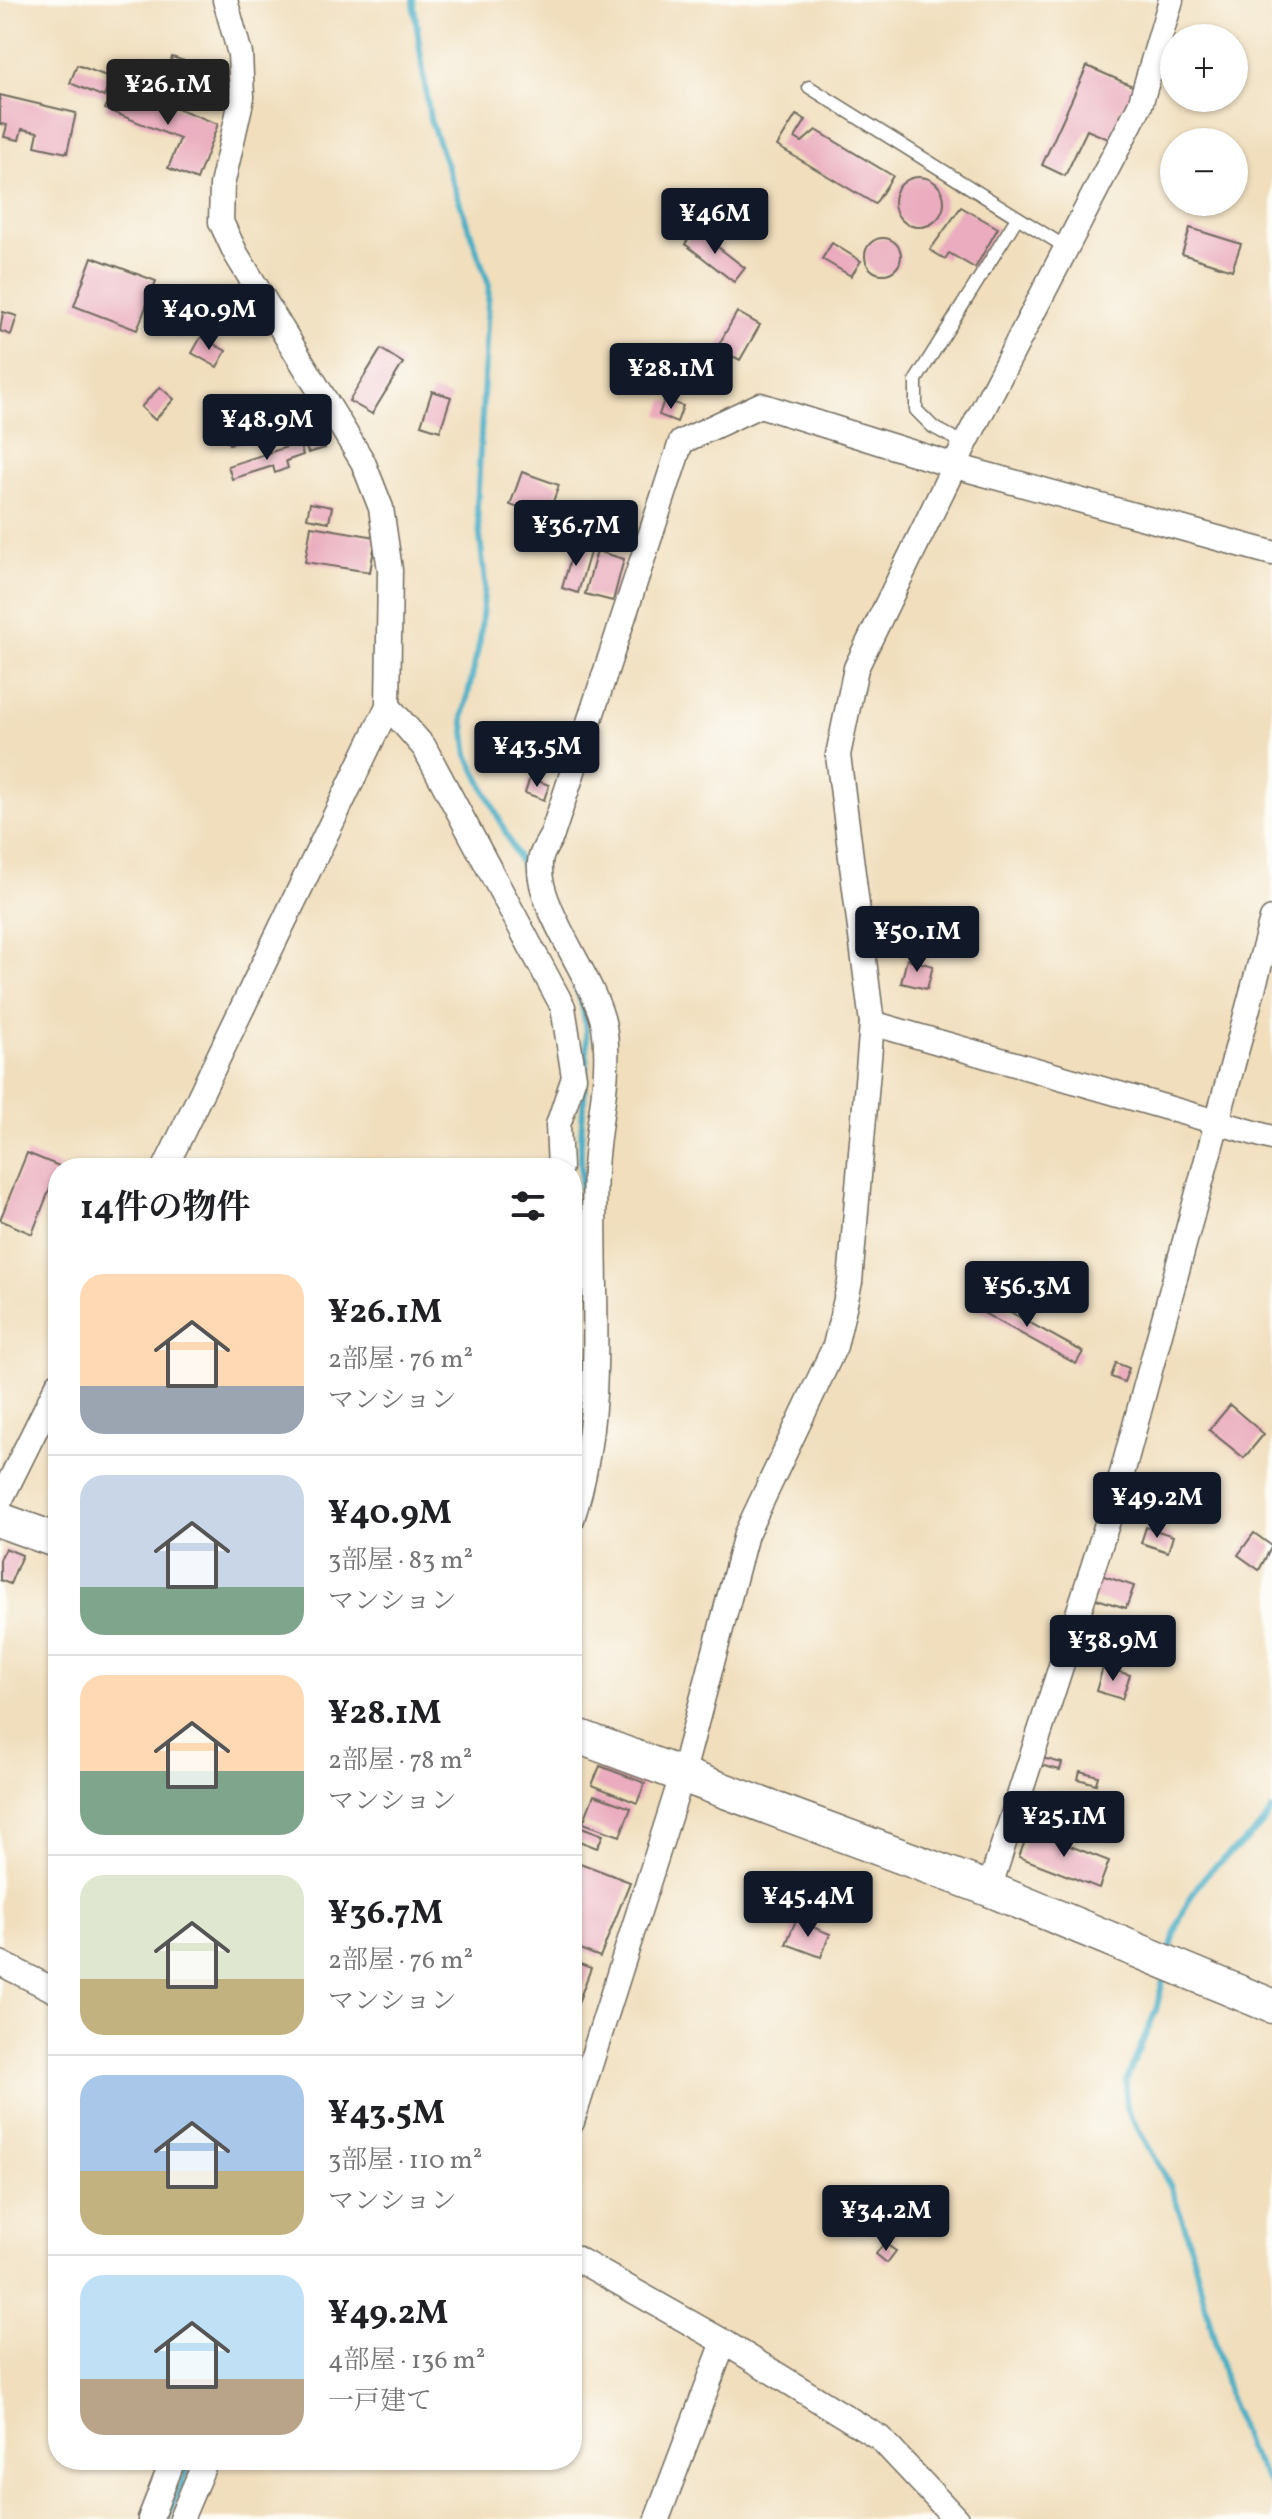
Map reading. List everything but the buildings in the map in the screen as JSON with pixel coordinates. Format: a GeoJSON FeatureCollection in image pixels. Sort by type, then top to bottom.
{"type":"FeatureCollection","features":[{"type":"Feature","properties":{"kind":"street"},"geometry":{"type":"LineString","coordinates":[[170,1158],[388,706],[390,570],[381,508],[363,462],[236,254],[221,222],[222,185],[242,97],[240,54],[225,0]]}},
{"type":"Feature","properties":{"kind":"street"},"geometry":{"type":"LineString","coordinates":[[582,2091],[682,1776],[746,1534],[835,1346],[850,1282],[872,1023],[838,755],[856,668],[960,455],[1140,105],[1171,0]]}},
{"type":"Feature","properties":{"kind":"street"},"geometry":{"type":"LineString","coordinates":[[582,1489],[587,1474],[595,1395],[595,1174],[607,1068],[603,1023],[545,892],[540,862],[552,835],[681,442],[760,405],[960,455],[1272,553]]}},
{"type":"Feature","properties":{"kind":"street"},"geometry":{"type":"LineString","coordinates":[[388,706],[424,747],[563,1007],[574,1077],[558,1125],[560,1158]]}},
{"type":"Feature","properties":{"kind":"street"},"geometry":{"type":"LineString","coordinates":[[989,1889],[1116,1496],[1272,919]]}},
{"type":"Feature","properties":{"kind":"street"},"geometry":{"type":"LineString","coordinates":[[872,1023],[1272,1138]]}},
{"type":"Feature","properties":{"kind":"street"},"geometry":{"type":"LineString","coordinates":[[0,1501],[48,1404]]}},
{"type":"Feature","properties":{"kind":"street"},"geometry":{"type":"LineString","coordinates":[[0,1520],[48,1537]]}},
{"type":"Feature","properties":{"kind":"street"},"geometry":{"type":"LineString","coordinates":[[582,1738],[989,1889],[1272,2006]]}},
{"type":"Feature","properties":{"kind":"street"},"geometry":{"type":"LineString","coordinates":[[0,1963],[48,1987]]}},
{"type":"Feature","properties":{"kind":"street"},"geometry":{"type":"LineString","coordinates":[[582,2262],[724,2342],[880,2438],[956,2519]]}},
{"type":"Feature","properties":{"kind":"street"},"geometry":{"type":"LineString","coordinates":[[657,2519],[724,2342]]}},
{"type":"Feature","properties":{"kind":"street"},"geometry":{"type":"LineString","coordinates":[[150,2519],[169,2470]]}},
{"type":"Feature","properties":{"kind":"street"},"geometry":{"type":"LineString","coordinates":[[181,2519],[202,2470]]}},
{"type":"Feature","properties":{"kind":"lane"},"geometry":{"type":"LineString","coordinates":[[809,87],[1067,248]]}},
{"type":"Feature","properties":{"kind":"lane"},"geometry":{"type":"LineString","coordinates":[[960,455],[916,410],[916,380],[1017,218]]}},
{"type":"Feature","properties":{"kind":"waterway"},"geometry":{"type":"LineString","coordinates":[[413,0],[430,119],[489,285],[477,508],[485,583],[480,640],[463,717],[468,755],[532,887]]}},
{"type":"Feature","properties":{"kind":"waterway"},"geometry":{"type":"LineString","coordinates":[[574,982],[581,1001],[587,1041],[581,1158]]}},
{"type":"Feature","properties":{"kind":"waterway"},"geometry":{"type":"LineString","coordinates":[[1170,1953],[1183,1912],[1199,1883],[1249,1838],[1272,1810]]}},
{"type":"Feature","properties":{"kind":"waterway"},"geometry":{"type":"LineString","coordinates":[[1165,1972],[1156,2010],[1126,2081],[1126,2108],[1170,2185],[1187,2233],[1230,2400],[1247,2448],[1272,2488]]}},
{"type":"Feature","properties":{"kind":"waterway"},"geometry":{"type":"LineString","coordinates":[[167,2519],[187,2470]]}}]}
